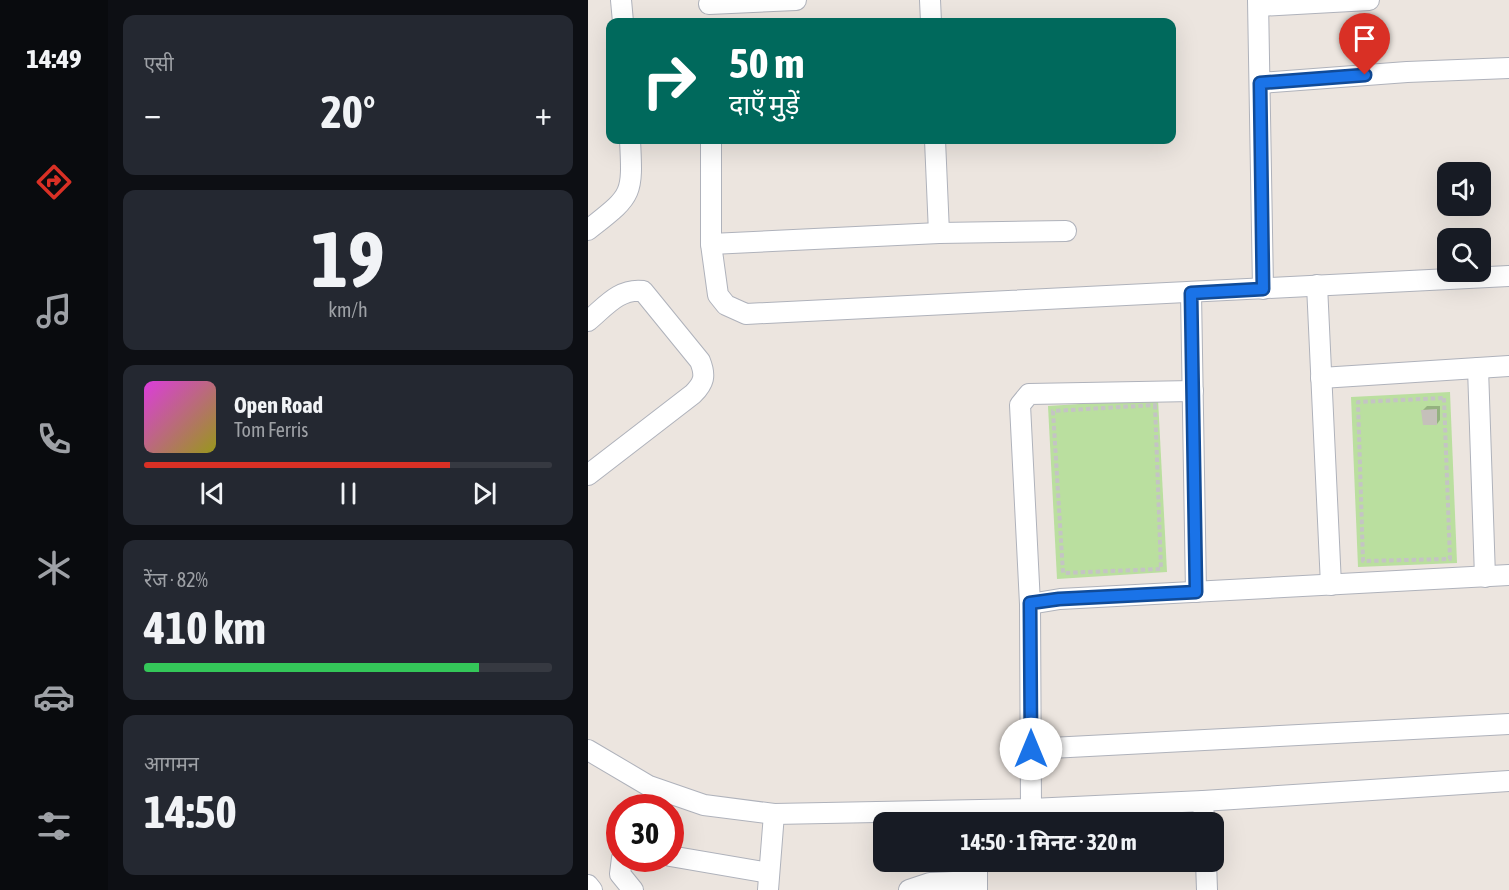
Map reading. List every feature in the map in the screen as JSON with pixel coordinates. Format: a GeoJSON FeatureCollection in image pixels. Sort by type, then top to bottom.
{"type":"FeatureCollection","features":[{"type":"Feature","properties":{"kind":"street"},"geometry":{"type":"LineString","coordinates":[[621,0],[623,18]]}},
{"type":"Feature","properties":{"kind":"street"},"geometry":{"type":"LineString","coordinates":[[709,9],[796,0]]}},
{"type":"Feature","properties":{"kind":"street"},"geometry":{"type":"LineString","coordinates":[[930,0],[931,18]]}},
{"type":"Feature","properties":{"kind":"street"},"geometry":{"type":"LineString","coordinates":[[1263,289],[1259,3],[1369,0]]}},
{"type":"Feature","properties":{"kind":"street"},"geometry":{"type":"LineString","coordinates":[[1260,83],[1407,72],[1509,68]]}},
{"type":"Feature","properties":{"kind":"street"},"geometry":{"type":"LineString","coordinates":[[588,230],[621,203],[629,192],[632,168],[630,144]]}},
{"type":"Feature","properties":{"kind":"street"},"geometry":{"type":"LineString","coordinates":[[711,144],[711,244],[718,295],[726,305],[746,314],[1509,276]]}},
{"type":"Feature","properties":{"kind":"street"},"geometry":{"type":"LineString","coordinates":[[936,144],[939,233]]}},
{"type":"Feature","properties":{"kind":"street"},"geometry":{"type":"LineString","coordinates":[[711,244],[939,233],[1066,231]]}},
{"type":"Feature","properties":{"kind":"street"},"geometry":{"type":"LineString","coordinates":[[1317,285],[1331,585]]}},
{"type":"Feature","properties":{"kind":"street"},"geometry":{"type":"LineString","coordinates":[[588,321],[621,294],[631,290],[643,291],[700,361],[705,373],[703,384],[693,394],[588,476]]}},
{"type":"Feature","properties":{"kind":"street"},"geometry":{"type":"LineString","coordinates":[[1191,293],[1196,592]]}},
{"type":"Feature","properties":{"kind":"street"},"geometry":{"type":"LineString","coordinates":[[1321,378],[1509,366]]}},
{"type":"Feature","properties":{"kind":"street"},"geometry":{"type":"LineString","coordinates":[[1478,368],[1485,577]]}},
{"type":"Feature","properties":{"kind":"street"},"geometry":{"type":"LineString","coordinates":[[1031,808],[1030,603],[1020,405],[1029,394],[1192,391]]}},
{"type":"Feature","properties":{"kind":"street"},"geometry":{"type":"LineString","coordinates":[[1030,603],[1059,599],[1509,575]]}},
{"type":"Feature","properties":{"kind":"street"},"geometry":{"type":"LineString","coordinates":[[1031,749],[1509,724]]}},
{"type":"Feature","properties":{"kind":"street"},"geometry":{"type":"LineString","coordinates":[[588,750],[649,786],[704,805],[774,813],[873,814]]}},
{"type":"Feature","properties":{"kind":"street"},"geometry":{"type":"LineString","coordinates":[[1004,812],[1031,808],[1203,801],[1509,782]]}},
{"type":"Feature","properties":{"kind":"street"},"geometry":{"type":"LineString","coordinates":[[1203,801],[1204,812]]}},
{"type":"Feature","properties":{"kind":"street"},"geometry":{"type":"LineString","coordinates":[[684,860],[769,881],[774,813]]}},
{"type":"Feature","properties":{"kind":"street"},"geometry":{"type":"LineString","coordinates":[[620,872],[633,890]]}},
{"type":"Feature","properties":{"kind":"street"},"geometry":{"type":"LineString","coordinates":[[1207,872],[1208,890]]}},
{"type":"Feature","properties":{"kind":"street"},"geometry":{"type":"LineString","coordinates":[[909,890],[930,883],[977,886]]}},
{"type":"Feature","properties":{"kind":"path"},"geometry":{"type":"LineString","coordinates":[[1444,398],[1450,559],[1363,561],[1358,402],[1444,398]]}},
{"type":"Feature","properties":{"kind":"path"},"geometry":{"type":"LineString","coordinates":[[1155,405],[1161,569],[1063,573],[1053,411],[1155,405]]}},
{"type":"Feature","properties":{"kind":"green space"},"geometry":{"type":"Polygon","coordinates":[[[1450,392],[1457,563],[1358,567],[1351,397],[1450,392]]]}},
{"type":"Feature","properties":{"kind":"green space"},"geometry":{"type":"Polygon","coordinates":[[[1158,399],[1167,572],[1057,579],[1048,406],[1158,399]]]}},
{"type":"Feature","properties":{"kind":"building"},"geometry":{"type":"Polygon","coordinates":[[[1437,409],[1437,425],[1423,425],[1421,410],[1437,409]]]}},
{"type":"Feature","properties":{"kind":"route"},"geometry":{"type":"LineString","coordinates":[[1031,749],[1030,603],[1059,599],[1196,592],[1191,293],[1263,289],[1260,83],[1365,75]]}}]}
